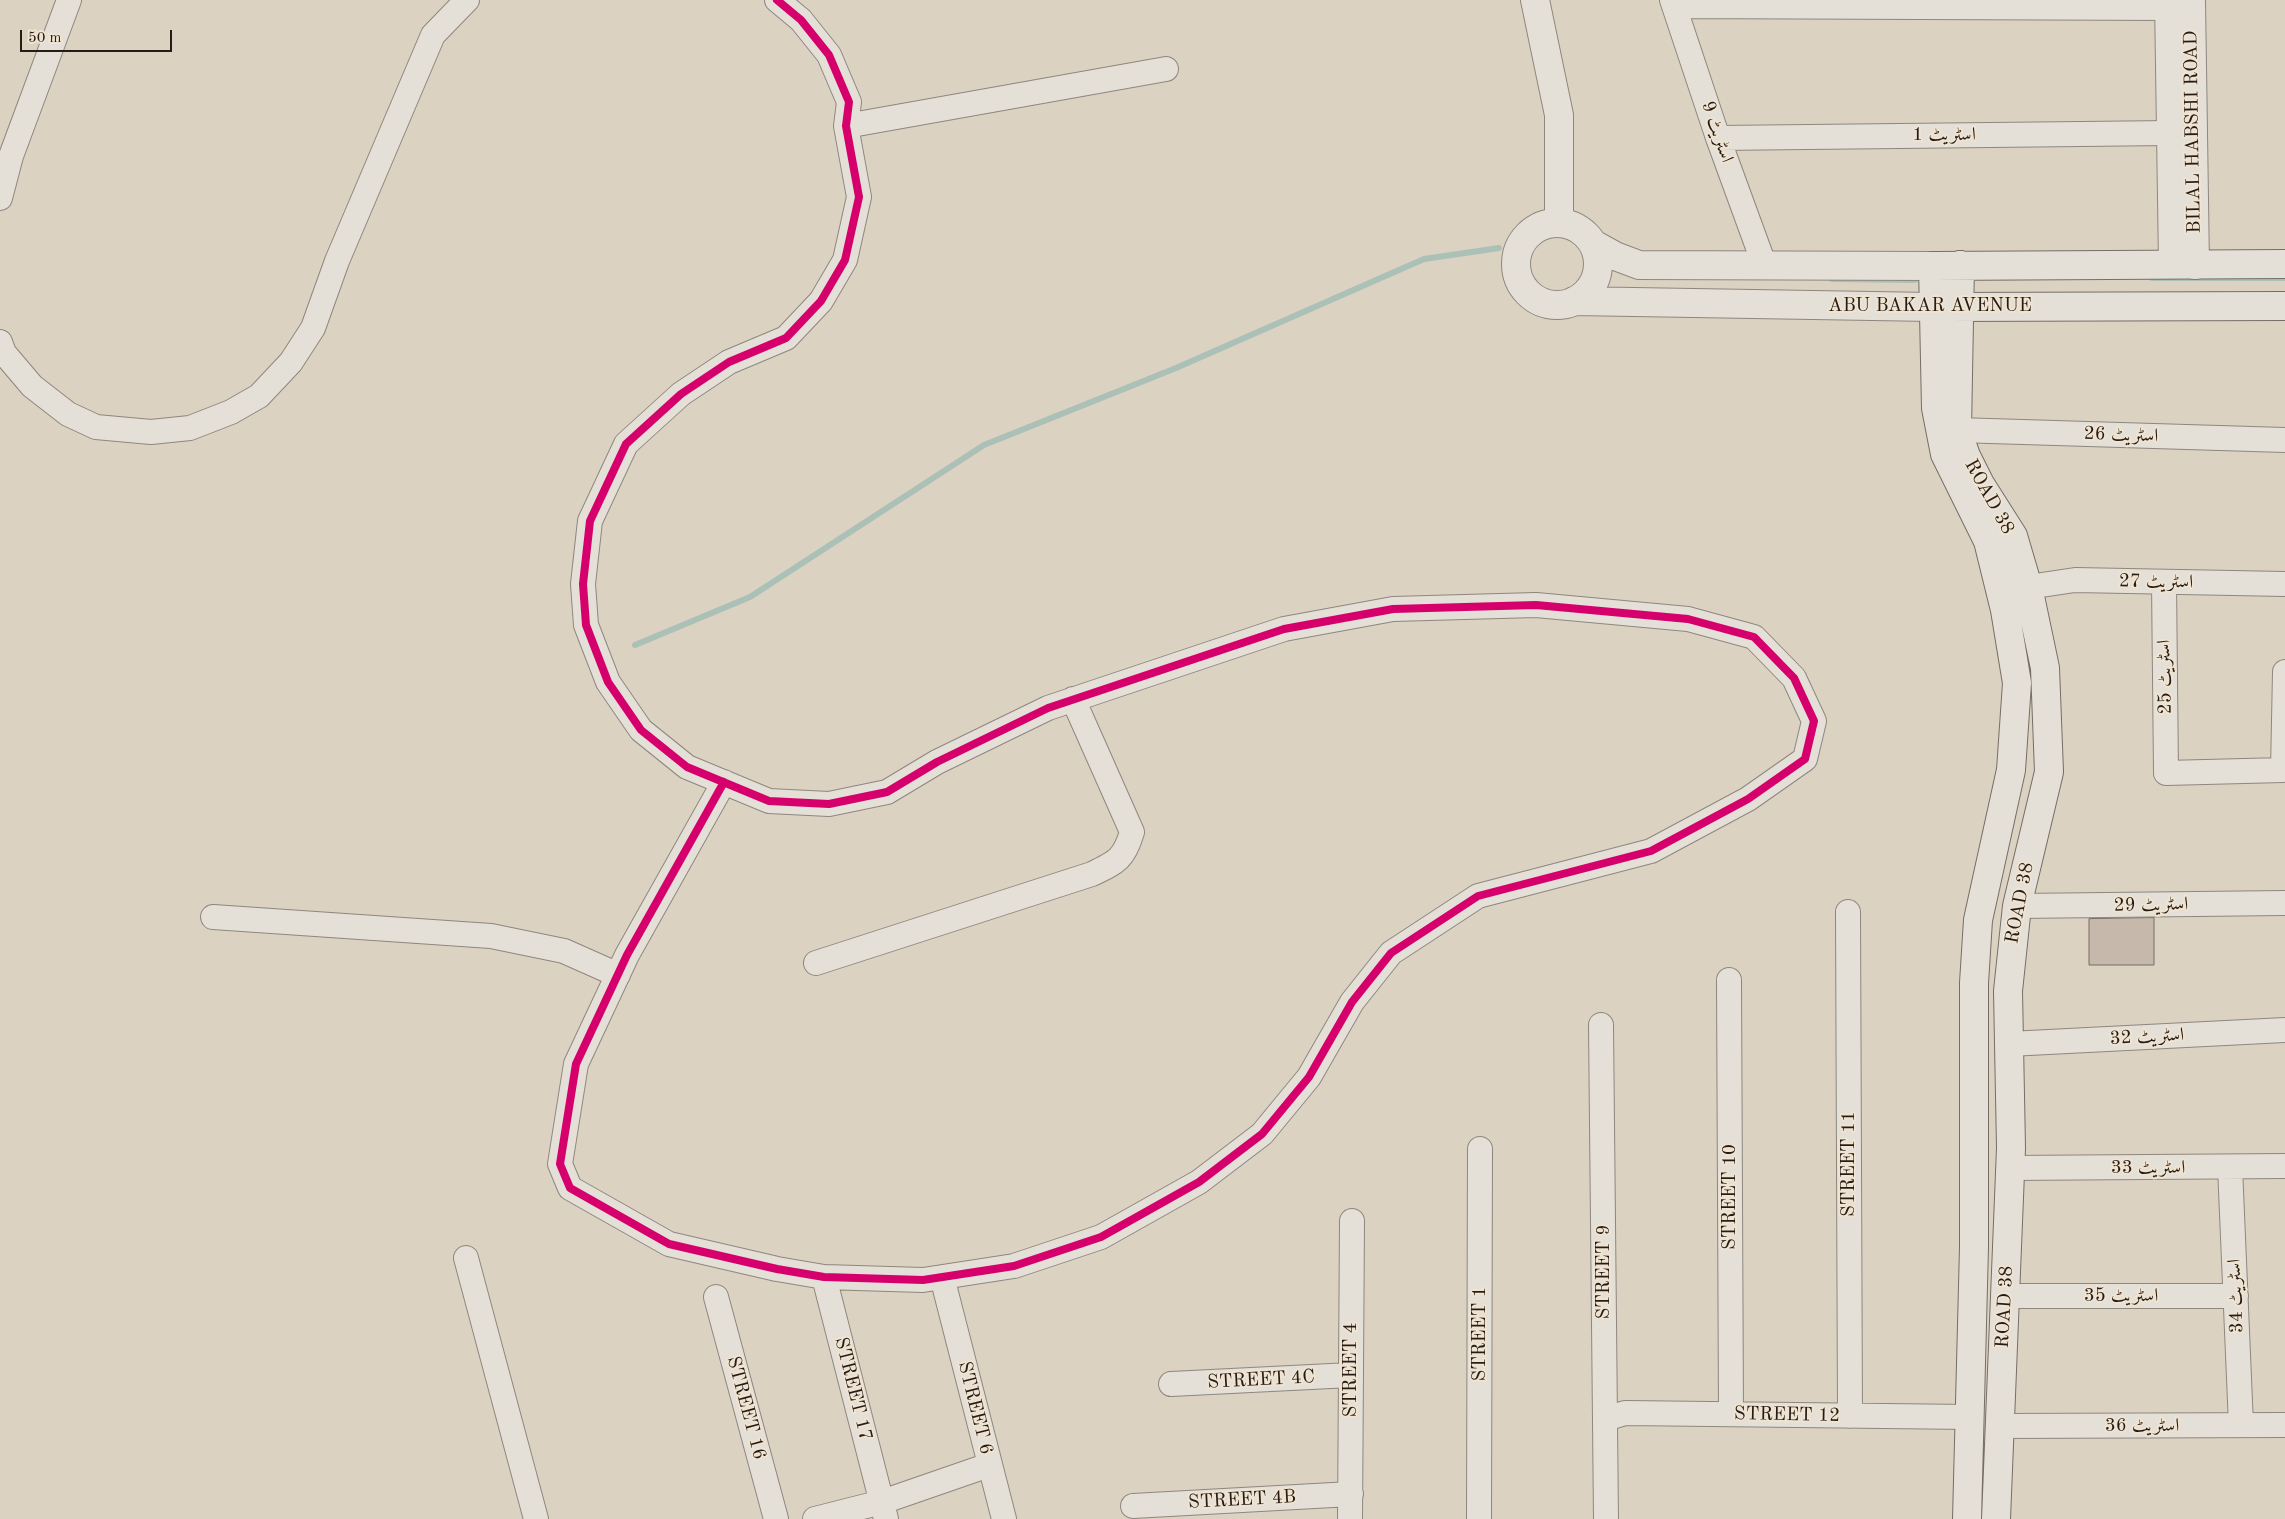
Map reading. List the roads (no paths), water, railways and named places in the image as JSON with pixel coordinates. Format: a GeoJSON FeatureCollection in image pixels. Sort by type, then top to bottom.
{"type":"FeatureCollection","features":[{"type":"Feature","properties":{"kind":"main road"},"geometry":{"type":"LineString","coordinates":[[1535,0],[1559,115],[1559,223]]}},
{"type":"Feature","properties":{"kind":"main road","name":"BILAL HABSHI ROAD"},"geometry":{"type":"LineString","coordinates":[[2177,3],[2171,133],[2184,264]]}},
{"type":"Feature","properties":{"kind":"main road","name":"BILAL HABSHI ROAD"},"geometry":{"type":"LineString","coordinates":[[2177,3],[2184,264]]}},
{"type":"Feature","properties":{"kind":"main road"},"geometry":{"type":"LineString","coordinates":[[1595,245],[1598,260],[1597,273],[1593,284],[1585,294],[1574,301],[1563,304],[1538,300],[1528,293],[1517,272],[1516,259],[1526,237],[1535,229],[1559,223],[1574,226],[1587,235],[1595,245],[1614,256],[1639,265],[2285,264]]}},
{"type":"Feature","properties":{"kind":"main road","name":"ROAD 38"},"geometry":{"type":"LineString","coordinates":[[1933,266],[1932,307],[1936,408],[1945,454],[1988,541],[2006,610],[2017,683],[2011,770],[1978,920],[1974,983],[1974,1247],[1967,1519]]}},
{"type":"Feature","properties":{"kind":"main road","name":"ROAD 38"},"geometry":{"type":"LineString","coordinates":[[1960,266],[1961,307],[1957,430],[1966,456],[1980,484],[2013,536],[2028,587],[2045,668],[2049,772],[2017,906],[2008,991],[2010,1168],[1996,1519]]}},
{"type":"Feature","properties":{"kind":"main road","name":"ABU BAKAR AVENUE"},"geometry":{"type":"LineString","coordinates":[[1574,301],[1932,307],[2285,306]]}},
{"type":"Feature","properties":{"kind":"street"},"geometry":{"type":"LineString","coordinates":[[0,198],[6,155],[69,0]]}},
{"type":"Feature","properties":{"kind":"street"},"geometry":{"type":"LineString","coordinates":[[0,342],[4,353],[32,386],[68,414],[96,427],[151,432],[190,428],[231,412],[259,396],[291,362],[313,328],[337,261],[433,35],[467,0]]}},
{"type":"Feature","properties":{"kind":"street"},"geometry":{"type":"LineString","coordinates":[[724,782],[618,975],[576,1064],[560,1164],[570,1188],[669,1244],[777,1269],[824,1277],[923,1280],[944,1287],[1101,1237],[1199,1182],[1262,1134],[1308,1077],[1352,1002],[1391,953],[1478,896],[1651,852],[1748,799],[1805,759],[1814,721],[1794,678],[1754,637],[1688,620],[1536,604],[1393,609],[1284,629],[1048,708],[946,757],[887,792],[829,804],[769,801],[724,782],[687,767],[641,730],[608,682],[586,625],[583,584],[590,521],[626,444],[682,394],[729,362],[786,338],[821,301],[844,260],[859,197],[846,126],[849,102],[829,55],[801,20],[778,0]]}},
{"type":"Feature","properties":{"kind":"street"},"geometry":{"type":"LineString","coordinates":[[1673,3],[2177,3]]}},
{"type":"Feature","properties":{"kind":"street","name":"اسٹریٹ 9"},"geometry":{"type":"LineString","coordinates":[[1673,3],[1718,138],[1764,264]]}},
{"type":"Feature","properties":{"kind":"street"},"geometry":{"type":"LineString","coordinates":[[846,126],[1166,69]]}},
{"type":"Feature","properties":{"kind":"street","name":"اسٹریٹ 1"},"geometry":{"type":"LineString","coordinates":[[1718,138],[2171,133]]}},
{"type":"Feature","properties":{"kind":"street","name":"اسٹریٹ 26"},"geometry":{"type":"LineString","coordinates":[[1957,430],[2285,440]]}},
{"type":"Feature","properties":{"kind":"street","name":"اسٹریٹ 27"},"geometry":{"type":"LineString","coordinates":[[2028,587],[2075,580],[2285,584]]}},
{"type":"Feature","properties":{"kind":"street","name":"اسٹریٹ 25"},"geometry":{"type":"LineString","coordinates":[[2164,582],[2166,773],[2283,770],[2285,672]]}},
{"type":"Feature","properties":{"kind":"street"},"geometry":{"type":"LineString","coordinates":[[816,963],[1092,874],[1117,863],[1127,851],[1132,832],[1073,699]]}},
{"type":"Feature","properties":{"kind":"street","name":"اسٹریٹ 29"},"geometry":{"type":"LineString","coordinates":[[2017,906],[2285,903]]}},
{"type":"Feature","properties":{"kind":"street","name":"STREET 11"},"geometry":{"type":"LineString","coordinates":[[1848,912],[1850,1416]]}},
{"type":"Feature","properties":{"kind":"street"},"geometry":{"type":"LineString","coordinates":[[213,917],[491,936],[564,951],[618,975]]}},
{"type":"Feature","properties":{"kind":"street","name":"STREET 10"},"geometry":{"type":"LineString","coordinates":[[1729,980],[1731,1414]]}},
{"type":"Feature","properties":{"kind":"street","name":"STREET 9"},"geometry":{"type":"LineString","coordinates":[[1601,1024],[1606,1519]]}},
{"type":"Feature","properties":{"kind":"street","name":"اسٹریٹ 32"},"geometry":{"type":"LineString","coordinates":[[2009,1044],[2285,1030]]}},
{"type":"Feature","properties":{"kind":"street","name":"STREET 1"},"geometry":{"type":"LineString","coordinates":[[1479,1519],[1480,1149]]}},
{"type":"Feature","properties":{"kind":"street","name":"اسٹریٹ 33"},"geometry":{"type":"LineString","coordinates":[[2010,1168],[2285,1166]]}},
{"type":"Feature","properties":{"kind":"street","name":"اسٹریٹ 34"},"geometry":{"type":"LineString","coordinates":[[2230,1167],[2241,1425]]}},
{"type":"Feature","properties":{"kind":"street","name":"STREET 4"},"geometry":{"type":"LineString","coordinates":[[1350,1519],[1352,1221]]}},
{"type":"Feature","properties":{"kind":"street"},"geometry":{"type":"LineString","coordinates":[[466,1258],[536,1519]]}},
{"type":"Feature","properties":{"kind":"street","name":"STREET 17"},"geometry":{"type":"LineString","coordinates":[[824,1277],[884,1510]]}},
{"type":"Feature","properties":{"kind":"street","name":"STREET 6"},"geometry":{"type":"LineString","coordinates":[[944,1287],[1004,1519]]}},
{"type":"Feature","properties":{"kind":"street","name":"اسٹریٹ 35"},"geometry":{"type":"LineString","coordinates":[[2006,1296],[2236,1296]]}},
{"type":"Feature","properties":{"kind":"street","name":"STREET 16"},"geometry":{"type":"LineString","coordinates":[[716,1297],[776,1519]]}},
{"type":"Feature","properties":{"kind":"street","name":"STREET 4C"},"geometry":{"type":"LineString","coordinates":[[1171,1384],[1351,1375]]}},
{"type":"Feature","properties":{"kind":"street","name":"STREET 12"},"geometry":{"type":"LineString","coordinates":[[1605,1419],[1625,1413],[1970,1417]]}},
{"type":"Feature","properties":{"kind":"street","name":"اسٹریٹ 36"},"geometry":{"type":"LineString","coordinates":[[1999,1426],[2285,1426]]}},
{"type":"Feature","properties":{"kind":"street"},"geometry":{"type":"LineString","coordinates":[[815,1519],[884,1510],[989,1466]]}},
{"type":"Feature","properties":{"kind":"street","name":"STREET 4B"},"geometry":{"type":"LineString","coordinates":[[1133,1506],[1350,1494]]}},
{"type":"Feature","properties":{"kind":"waterway"},"geometry":{"type":"LineString","coordinates":[[635,645],[750,597],[984,445],[1176,368],[1424,259],[1499,248]]}},
{"type":"Feature","properties":{"kind":"waterway"},"geometry":{"type":"LineString","coordinates":[[2152,278],[2285,278]]}},
{"type":"Feature","properties":{"kind":"waterway"},"geometry":{"type":"LineString","coordinates":[[1832,279],[1915,280]]}}]}
